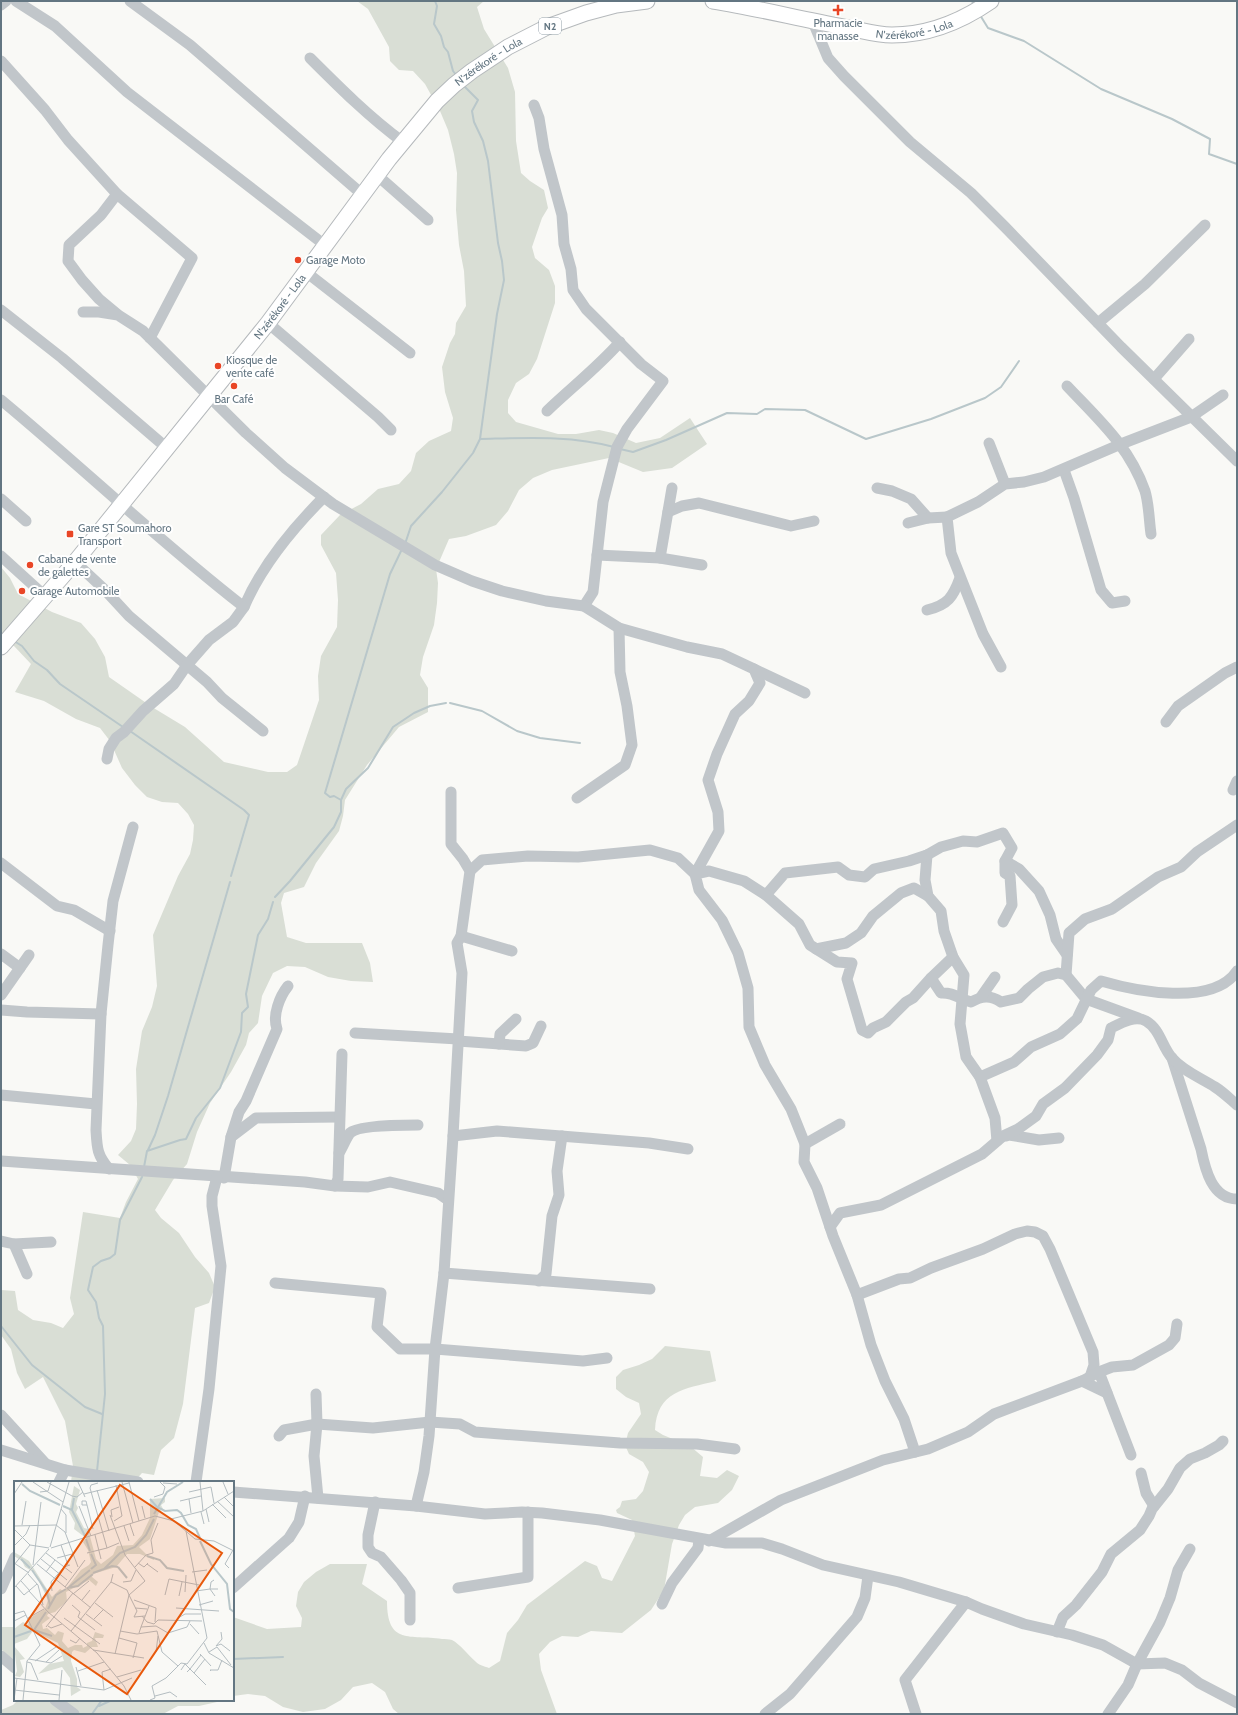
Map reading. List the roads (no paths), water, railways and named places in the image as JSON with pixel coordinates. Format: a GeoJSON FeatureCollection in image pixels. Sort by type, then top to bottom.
{"type":"FeatureCollection","features":[{"type":"Feature","properties":{"kind":"highway","name":"N'zérékoré - Lola"},"geometry":{"type":"LineString","coordinates":[[1,647],[76,562],[168,449],[268,323],[403,142],[437,101],[458,81],[508,47],[547,27],[617,3],[646,1]]}},
{"type":"Feature","properties":{"kind":"highway","name":"N'zérékoré - Lola"},"geometry":{"type":"LineString","coordinates":[[713,1],[813,22],[892,35],[933,29],[953,23],[978,10],[991,1]]}},
{"type":"Feature","properties":{"kind":"street"},"geometry":{"type":"LineString","coordinates":[[1,5],[6,1]]}},
{"type":"Feature","properties":{"kind":"street"},"geometry":{"type":"LineString","coordinates":[[16,1],[55,26],[126,92],[326,246]]}},
{"type":"Feature","properties":{"kind":"street"},"geometry":{"type":"LineString","coordinates":[[130,1],[190,45],[363,195]]}},
{"type":"Feature","properties":{"kind":"street"},"geometry":{"type":"LineString","coordinates":[[813,22],[828,58],[844,76],[910,142],[971,193],[1191,417],[1237,461]]}},
{"type":"Feature","properties":{"kind":"street"},"geometry":{"type":"LineString","coordinates":[[310,58],[340,89],[403,142]]}},
{"type":"Feature","properties":{"kind":"street"},"geometry":{"type":"LineString","coordinates":[[1,61],[30,93],[68,140],[117,194],[192,258],[150,338]]}},
{"type":"Feature","properties":{"kind":"street"},"geometry":{"type":"LineString","coordinates":[[534,105],[539,118],[544,149],[562,215],[564,244],[571,269],[573,290],[586,309],[641,364],[663,381],[627,429],[617,447],[603,502],[593,592],[584,606]]}},
{"type":"Feature","properties":{"kind":"street"},"geometry":{"type":"LineString","coordinates":[[378,176],[428,220]]}},
{"type":"Feature","properties":{"kind":"street"},"geometry":{"type":"LineString","coordinates":[[117,194],[101,215],[69,245],[68,261],[99,299],[118,315],[144,331],[257,443],[285,468],[324,497],[408,550],[435,565],[472,581],[502,591],[584,606],[619,628],[687,647],[722,654],[805,693]]}},
{"type":"Feature","properties":{"kind":"street"},"geometry":{"type":"LineString","coordinates":[[1098,323],[1145,284],[1205,225]]}},
{"type":"Feature","properties":{"kind":"street"},"geometry":{"type":"LineString","coordinates":[[306,272],[410,353]]}},
{"type":"Feature","properties":{"kind":"street"},"geometry":{"type":"LineString","coordinates":[[1,310],[62,358],[168,449]]}},
{"type":"Feature","properties":{"kind":"street"},"geometry":{"type":"LineString","coordinates":[[83,312],[99,312],[118,315]]}},
{"type":"Feature","properties":{"kind":"street"},"geometry":{"type":"LineString","coordinates":[[268,323],[378,417],[391,430]]}},
{"type":"Feature","properties":{"kind":"street"},"geometry":{"type":"LineString","coordinates":[[1154,379],[1189,339]]}},
{"type":"Feature","properties":{"kind":"street"},"geometry":{"type":"LineString","coordinates":[[547,411],[577,382],[603,362],[620,342]]}},
{"type":"Feature","properties":{"kind":"street"},"geometry":{"type":"LineString","coordinates":[[1067,386],[1121,444],[1136,468],[1145,493],[1151,534]]}},
{"type":"Feature","properties":{"kind":"street"},"geometry":{"type":"LineString","coordinates":[[908,523],[928,518],[947,517],[978,502],[1005,484],[1030,481],[1064,470],[1121,444],[1191,417],[1223,394]]}},
{"type":"Feature","properties":{"kind":"street"},"geometry":{"type":"LineString","coordinates":[[1,400],[210,580],[244,607]]}},
{"type":"Feature","properties":{"kind":"street"},"geometry":{"type":"LineString","coordinates":[[989,443],[1005,484]]}},
{"type":"Feature","properties":{"kind":"street"},"geometry":{"type":"LineString","coordinates":[[1064,470],[1074,498],[1101,590],[1112,603],[1125,601]]}},
{"type":"Feature","properties":{"kind":"street"},"geometry":{"type":"LineString","coordinates":[[660,558],[672,488]]}},
{"type":"Feature","properties":{"kind":"street"},"geometry":{"type":"LineString","coordinates":[[877,488],[892,491],[911,499],[928,518]]}},
{"type":"Feature","properties":{"kind":"street"},"geometry":{"type":"LineString","coordinates":[[107,759],[109,750],[116,738],[143,711],[174,684],[187,665],[209,640],[233,622],[244,607],[254,585],[272,556],[324,497]]}},
{"type":"Feature","properties":{"kind":"street"},"geometry":{"type":"LineString","coordinates":[[1,499],[26,521]]}},
{"type":"Feature","properties":{"kind":"street"},"geometry":{"type":"LineString","coordinates":[[668,512],[682,506],[699,503],[791,526],[814,521]]}},
{"type":"Feature","properties":{"kind":"street"},"geometry":{"type":"LineString","coordinates":[[947,517],[951,553],[983,634],[1001,667]]}},
{"type":"Feature","properties":{"kind":"street"},"geometry":{"type":"LineString","coordinates":[[597,555],[660,558],[702,565]]}},
{"type":"Feature","properties":{"kind":"street"},"geometry":{"type":"LineString","coordinates":[[1,556],[45,596]]}},
{"type":"Feature","properties":{"kind":"street"},"geometry":{"type":"LineString","coordinates":[[76,562],[129,616],[187,665],[222,698],[263,731]]}},
{"type":"Feature","properties":{"kind":"street"},"geometry":{"type":"LineString","coordinates":[[927,610],[938,608],[947,602],[955,591],[960,578]]}},
{"type":"Feature","properties":{"kind":"street"},"geometry":{"type":"LineString","coordinates":[[577,798],[626,765],[632,744],[627,706],[620,672],[619,628]]}},
{"type":"Feature","properties":{"kind":"street"},"geometry":{"type":"LineString","coordinates":[[1166,722],[1178,706],[1225,673],[1237,667]]}},
{"type":"Feature","properties":{"kind":"street"},"geometry":{"type":"LineString","coordinates":[[695,874],[719,831],[718,812],[708,780],[734,714],[749,701],[760,683],[754,670]]}},
{"type":"Feature","properties":{"kind":"street"},"geometry":{"type":"LineString","coordinates":[[416,1506],[424,1472],[430,1422],[435,1349],[444,1273],[462,973],[457,943],[461,936],[470,871],[451,844],[451,792]]}},
{"type":"Feature","properties":{"kind":"street"},"geometry":{"type":"LineString","coordinates":[[1066,975],[1069,933],[1085,919],[1112,909],[1158,877],[1181,867],[1197,852],[1237,825]]}},
{"type":"Feature","properties":{"kind":"street"},"geometry":{"type":"LineString","coordinates":[[110,1169],[100,1159],[97,1148],[96,1104],[101,1014],[113,902],[133,828]]}},
{"type":"Feature","properties":{"kind":"street"},"geometry":{"type":"LineString","coordinates":[[766,895],[785,873],[838,867],[849,875],[865,877],[874,869],[910,861],[927,855],[941,847],[963,841],[977,842],[1003,833],[1012,848],[1005,861],[1005,873],[1010,876]]}},
{"type":"Feature","properties":{"kind":"street"},"geometry":{"type":"LineString","coordinates":[[470,871],[482,860],[528,856],[578,857],[650,850],[678,858],[695,874],[699,890],[722,920],[738,953],[748,988],[749,1027],[765,1065],[791,1109],[805,1144],[804,1162],[817,1188],[822,1206],[857,1295],[877,1360],[885,1381],[904,1419],[915,1452]]}},
{"type":"Feature","properties":{"kind":"street"},"geometry":{"type":"LineString","coordinates":[[927,855],[925,880],[928,896]]}},
{"type":"Feature","properties":{"kind":"street"},"geometry":{"type":"LineString","coordinates":[[1005,861],[1019,869],[1039,891],[1050,915],[1056,940],[1067,955]]}},
{"type":"Feature","properties":{"kind":"street"},"geometry":{"type":"LineString","coordinates":[[1,862],[57,906],[74,910],[110,931]]}},
{"type":"Feature","properties":{"kind":"street"},"geometry":{"type":"LineString","coordinates":[[1010,876],[1019,869]]}},
{"type":"Feature","properties":{"kind":"street"},"geometry":{"type":"LineString","coordinates":[[695,874],[709,870],[744,881],[766,895],[799,924],[810,945],[837,962],[852,963],[847,979],[862,1030],[868,1033],[873,1028],[886,1022],[906,1002],[913,998],[930,978],[953,957]]}},
{"type":"Feature","properties":{"kind":"street"},"geometry":{"type":"LineString","coordinates":[[1003,922],[1012,905],[1010,876]]}},
{"type":"Feature","properties":{"kind":"street"},"geometry":{"type":"LineString","coordinates":[[816,949],[846,943],[861,933],[873,916],[901,893],[914,888],[928,896],[941,911],[944,931],[953,957],[964,975],[960,1024],[966,1057],[980,1077],[996,1118],[1000,1139]]}},
{"type":"Feature","properties":{"kind":"street"},"geometry":{"type":"LineString","coordinates":[[1052,927],[1069,933]]}},
{"type":"Feature","properties":{"kind":"street"},"geometry":{"type":"LineString","coordinates":[[461,936],[512,951]]}},
{"type":"Feature","properties":{"kind":"street"},"geometry":{"type":"LineString","coordinates":[[1,954],[20,968]]}},
{"type":"Feature","properties":{"kind":"street"},"geometry":{"type":"LineString","coordinates":[[1,995],[29,955]]}},
{"type":"Feature","properties":{"kind":"street"},"geometry":{"type":"LineString","coordinates":[[980,1077],[1014,1062],[1031,1046],[1060,1034],[1077,1019],[1091,990],[1101,981],[1131,989],[1184,993],[1209,989],[1232,982],[1237,971]]}},
{"type":"Feature","properties":{"kind":"street"},"geometry":{"type":"LineString","coordinates":[[981,997],[993,998],[1001,1002],[1019,998],[1028,988],[1043,977],[1058,973],[1066,975],[1086,999],[1138,1018],[1151,1025],[1160,1036],[1164,1046],[1172,1058],[1201,1149],[1204,1164],[1213,1186],[1220,1194],[1228,1198],[1237,1199]]}},
{"type":"Feature","properties":{"kind":"street"},"geometry":{"type":"LineString","coordinates":[[930,978],[941,993],[950,992],[962,1000],[971,1002],[981,997],[995,977]]}},
{"type":"Feature","properties":{"kind":"street"},"geometry":{"type":"LineString","coordinates":[[196,1481],[201,1436],[209,1389],[221,1266],[212,1206],[212,1196],[221,1177],[238,1112],[246,1101],[277,1029],[275,1022],[281,994],[288,986]]}},
{"type":"Feature","properties":{"kind":"street"},"geometry":{"type":"LineString","coordinates":[[1,1010],[101,1014]]}},
{"type":"Feature","properties":{"kind":"street"},"geometry":{"type":"LineString","coordinates":[[822,1206],[840,1213],[882,1204],[982,1154],[1000,1139],[1036,1116],[1043,1104],[1065,1088],[1097,1055],[1108,1040],[1111,1028],[1121,1023],[1138,1018]]}},
{"type":"Feature","properties":{"kind":"street"},"geometry":{"type":"LineString","coordinates":[[499,1044],[500,1034],[516,1019]]}},
{"type":"Feature","properties":{"kind":"street"},"geometry":{"type":"LineString","coordinates":[[355,1033],[526,1046],[533,1043],[541,1026]]}},
{"type":"Feature","properties":{"kind":"street"},"geometry":{"type":"LineString","coordinates":[[334,1186],[338,1179],[342,1054]]}},
{"type":"Feature","properties":{"kind":"street"},"geometry":{"type":"LineString","coordinates":[[1172,1058],[1184,1068],[1217,1088],[1237,1105]]}},
{"type":"Feature","properties":{"kind":"street"},"geometry":{"type":"LineString","coordinates":[[1,1095],[96,1104]]}},
{"type":"Feature","properties":{"kind":"street"},"geometry":{"type":"LineString","coordinates":[[231,1137],[256,1118],[339,1117]]}},
{"type":"Feature","properties":{"kind":"street"},"geometry":{"type":"LineString","coordinates":[[805,1144],[840,1124]]}},
{"type":"Feature","properties":{"kind":"street"},"geometry":{"type":"LineString","coordinates":[[338,1155],[350,1133],[357,1130],[386,1126],[418,1125]]}},
{"type":"Feature","properties":{"kind":"street"},"geometry":{"type":"LineString","coordinates":[[453,1136],[497,1131],[649,1143],[688,1149]]}},
{"type":"Feature","properties":{"kind":"street"},"geometry":{"type":"LineString","coordinates":[[1000,1139],[1009,1135],[1039,1140],[1059,1138]]}},
{"type":"Feature","properties":{"kind":"street"},"geometry":{"type":"LineString","coordinates":[[539,1281],[546,1274],[552,1216],[559,1195],[557,1171],[562,1136]]}},
{"type":"Feature","properties":{"kind":"street"},"geometry":{"type":"LineString","coordinates":[[1,1161],[305,1182],[334,1186],[368,1187],[390,1182],[438,1194],[448,1200]]}},
{"type":"Feature","properties":{"kind":"street"},"geometry":{"type":"LineString","coordinates":[[830,1227],[840,1213]]}},
{"type":"Feature","properties":{"kind":"street"},"geometry":{"type":"LineString","coordinates":[[857,1295],[892,1281],[910,1278],[931,1268],[983,1249],[1015,1234],[1027,1231],[1035,1232],[1043,1236],[1050,1249],[1093,1352],[1094,1365],[1090,1377]]}},
{"type":"Feature","properties":{"kind":"street"},"geometry":{"type":"LineString","coordinates":[[1,1241],[14,1244],[51,1242]]}},
{"type":"Feature","properties":{"kind":"street"},"geometry":{"type":"LineString","coordinates":[[14,1244],[27,1274]]}},
{"type":"Feature","properties":{"kind":"street"},"geometry":{"type":"LineString","coordinates":[[444,1273],[650,1289]]}},
{"type":"Feature","properties":{"kind":"street"},"geometry":{"type":"LineString","coordinates":[[275,1283],[381,1293],[377,1327],[400,1349],[435,1349],[583,1361],[607,1358]]}},
{"type":"Feature","properties":{"kind":"street"},"geometry":{"type":"LineString","coordinates":[[662,1604],[672,1583],[704,1540],[781,1500],[883,1460],[928,1449],[968,1432],[994,1414],[1112,1368],[1133,1364],[1169,1345],[1175,1338],[1177,1324]]}},
{"type":"Feature","properties":{"kind":"street"},"geometry":{"type":"LineString","coordinates":[[1090,1377],[1107,1393],[1131,1456]]}},
{"type":"Feature","properties":{"kind":"street"},"geometry":{"type":"LineString","coordinates":[[1090,1377],[1107,1393]]}},
{"type":"Feature","properties":{"kind":"street"},"geometry":{"type":"LineString","coordinates":[[316,1394],[317,1424],[314,1456],[318,1498]]}},
{"type":"Feature","properties":{"kind":"street"},"geometry":{"type":"LineString","coordinates":[[1,1415],[46,1464]]}},
{"type":"Feature","properties":{"kind":"street"},"geometry":{"type":"LineString","coordinates":[[279,1436],[284,1430],[317,1424],[373,1428],[430,1422],[460,1424],[474,1432],[620,1443],[697,1444],[735,1448]]}},
{"type":"Feature","properties":{"kind":"street"},"geometry":{"type":"LineString","coordinates":[[1057,1632],[1063,1617],[1076,1605],[1102,1572],[1111,1554],[1140,1530],[1154,1506],[1168,1489],[1180,1468],[1190,1459],[1212,1449],[1223,1441]]}},
{"type":"Feature","properties":{"kind":"street"},"geometry":{"type":"LineString","coordinates":[[1,1450],[65,1470],[129,1481]]}},
{"type":"Feature","properties":{"kind":"street"},"geometry":{"type":"LineString","coordinates":[[60,1481],[65,1470]]}},
{"type":"Feature","properties":{"kind":"street"},"geometry":{"type":"LineString","coordinates":[[1141,1473],[1146,1494],[1154,1506]]}},
{"type":"Feature","properties":{"kind":"street"},"geometry":{"type":"LineString","coordinates":[[234,1492],[374,1502],[485,1514],[528,1512],[600,1520],[726,1543],[762,1543],[782,1549],[822,1565],[899,1582],[966,1602],[1024,1624],[1103,1645],[1137,1664],[1165,1663],[1182,1670],[1199,1683],[1237,1703]]}},
{"type":"Feature","properties":{"kind":"street"},"geometry":{"type":"LineString","coordinates":[[234,1587],[289,1538],[299,1522],[305,1496]]}},
{"type":"Feature","properties":{"kind":"street"},"geometry":{"type":"LineString","coordinates":[[374,1502],[368,1535],[368,1547],[372,1553],[382,1557],[410,1593],[410,1620]]}},
{"type":"Feature","properties":{"kind":"street"},"geometry":{"type":"LineString","coordinates":[[458,1588],[528,1577],[528,1512]]}},
{"type":"Feature","properties":{"kind":"street"},"geometry":{"type":"LineString","coordinates":[[1108,1714],[1128,1685],[1137,1664],[1160,1622],[1170,1598],[1178,1570],[1190,1549]]}},
{"type":"Feature","properties":{"kind":"street"},"geometry":{"type":"LineString","coordinates":[[1,1589],[14,1559]]}},
{"type":"Feature","properties":{"kind":"street"},"geometry":{"type":"LineString","coordinates":[[764,1714],[790,1694],[856,1616],[865,1598],[868,1576]]}},
{"type":"Feature","properties":{"kind":"street"},"geometry":{"type":"LineString","coordinates":[[916,1714],[905,1680],[966,1602]]}},
{"type":"Feature","properties":{"kind":"street"},"geometry":{"type":"LineString","coordinates":[[1,1656],[14,1667]]}},
{"type":"Feature","properties":{"kind":"street"},"geometry":{"type":"LineString","coordinates":[[56,1701],[74,1714]]}},
{"type":"Feature","properties":{"kind":"waterway"},"geometry":{"type":"LineString","coordinates":[[435,1],[437,6],[434,24],[441,36],[444,47],[448,52],[453,71],[457,76]]}},
{"type":"Feature","properties":{"kind":"waterway"},"geometry":{"type":"LineString","coordinates":[[972,1],[974,6]]}},
{"type":"Feature","properties":{"kind":"waterway"},"geometry":{"type":"LineString","coordinates":[[980,15],[988,28],[1024,41],[1101,89],[1172,119],[1210,139],[1209,154],[1237,164]]}},
{"type":"Feature","properties":{"kind":"waterway"},"geometry":{"type":"LineString","coordinates":[[405,544],[411,526],[442,492],[473,453],[480,439],[497,314],[504,280],[488,161],[483,141],[474,122],[472,111],[478,100],[463,85]]}},
{"type":"Feature","properties":{"kind":"waterway"},"geometry":{"type":"LineString","coordinates":[[620,449],[633,452],[666,440],[727,413],[757,414],[765,409],[805,410],[866,439],[931,419],[985,398],[1001,387],[1019,361]]}},
{"type":"Feature","properties":{"kind":"waterway"},"geometry":{"type":"LineString","coordinates":[[480,439],[564,439],[598,443],[614,447]]}},
{"type":"Feature","properties":{"kind":"waterway"},"geometry":{"type":"LineString","coordinates":[[341,800],[334,796],[330,797],[325,793],[390,574],[402,549]]}},
{"type":"Feature","properties":{"kind":"waterway"},"geometry":{"type":"LineString","coordinates":[[14,641],[22,646],[34,661],[47,670],[60,684],[123,727]]}},
{"type":"Feature","properties":{"kind":"waterway"},"geometry":{"type":"LineString","coordinates":[[275,897],[334,827],[341,812],[341,800],[346,789],[368,768],[393,727],[414,713],[430,706],[446,703]]}},
{"type":"Feature","properties":{"kind":"waterway"},"geometry":{"type":"LineString","coordinates":[[450,703],[482,711],[517,731],[540,738],[580,743]]}},
{"type":"Feature","properties":{"kind":"waterway"},"geometry":{"type":"LineString","coordinates":[[130,731],[244,810],[249,815],[231,876]]}},
{"type":"Feature","properties":{"kind":"waterway"},"geometry":{"type":"LineString","coordinates":[[148,1150],[155,1135],[168,1096],[230,882]]}},
{"type":"Feature","properties":{"kind":"waterway"},"geometry":{"type":"LineString","coordinates":[[144,1167],[147,1151],[186,1139],[196,1118],[220,1088],[241,1032],[242,1013],[248,1007],[246,994],[258,935],[268,919],[273,902]]}},
{"type":"Feature","properties":{"kind":"waterway"},"geometry":{"type":"LineString","coordinates":[[97,1471],[105,1394],[103,1326],[99,1318],[96,1302],[88,1290],[93,1267],[115,1254],[120,1220],[142,1177]]}},
{"type":"Feature","properties":{"kind":"waterway"},"geometry":{"type":"LineString","coordinates":[[1,1326],[32,1365],[85,1407],[102,1414]]}},
{"type":"Feature","properties":{"kind":"waterway"},"geometry":{"type":"LineString","coordinates":[[234,1659],[283,1657]]}},
{"type":"Feature","properties":{"kind":"waterway"},"geometry":{"type":"LineString","coordinates":[[92,1714],[101,1701]]}},
{"type":"Feature","properties":{"kind":"waterway"},"geometry":{"type":"LineString","coordinates":[[99,1706],[110,1701]]}},
{"type":"Feature","properties":{"kind":"place","name":"Pharmacie manasse"},"geometry":{"type":"Point","coordinates":[838,10]}},
{"type":"Feature","properties":{"kind":"place","name":"Garage Moto"},"geometry":{"type":"Point","coordinates":[298,260]}},
{"type":"Feature","properties":{"kind":"place","name":"Kiosque de vente café"},"geometry":{"type":"Point","coordinates":[218,366]}},
{"type":"Feature","properties":{"kind":"place","name":"Bar Café"},"geometry":{"type":"Point","coordinates":[234,386]}},
{"type":"Feature","properties":{"kind":"place","name":"Gare ST Soumahoro Transport"},"geometry":{"type":"Point","coordinates":[70,534]}},
{"type":"Feature","properties":{"kind":"place","name":"Cabane de vente de galettes"},"geometry":{"type":"Point","coordinates":[30,565]}},
{"type":"Feature","properties":{"kind":"place","name":"Garage Automobile"},"geometry":{"type":"Point","coordinates":[22,591]}}]}
